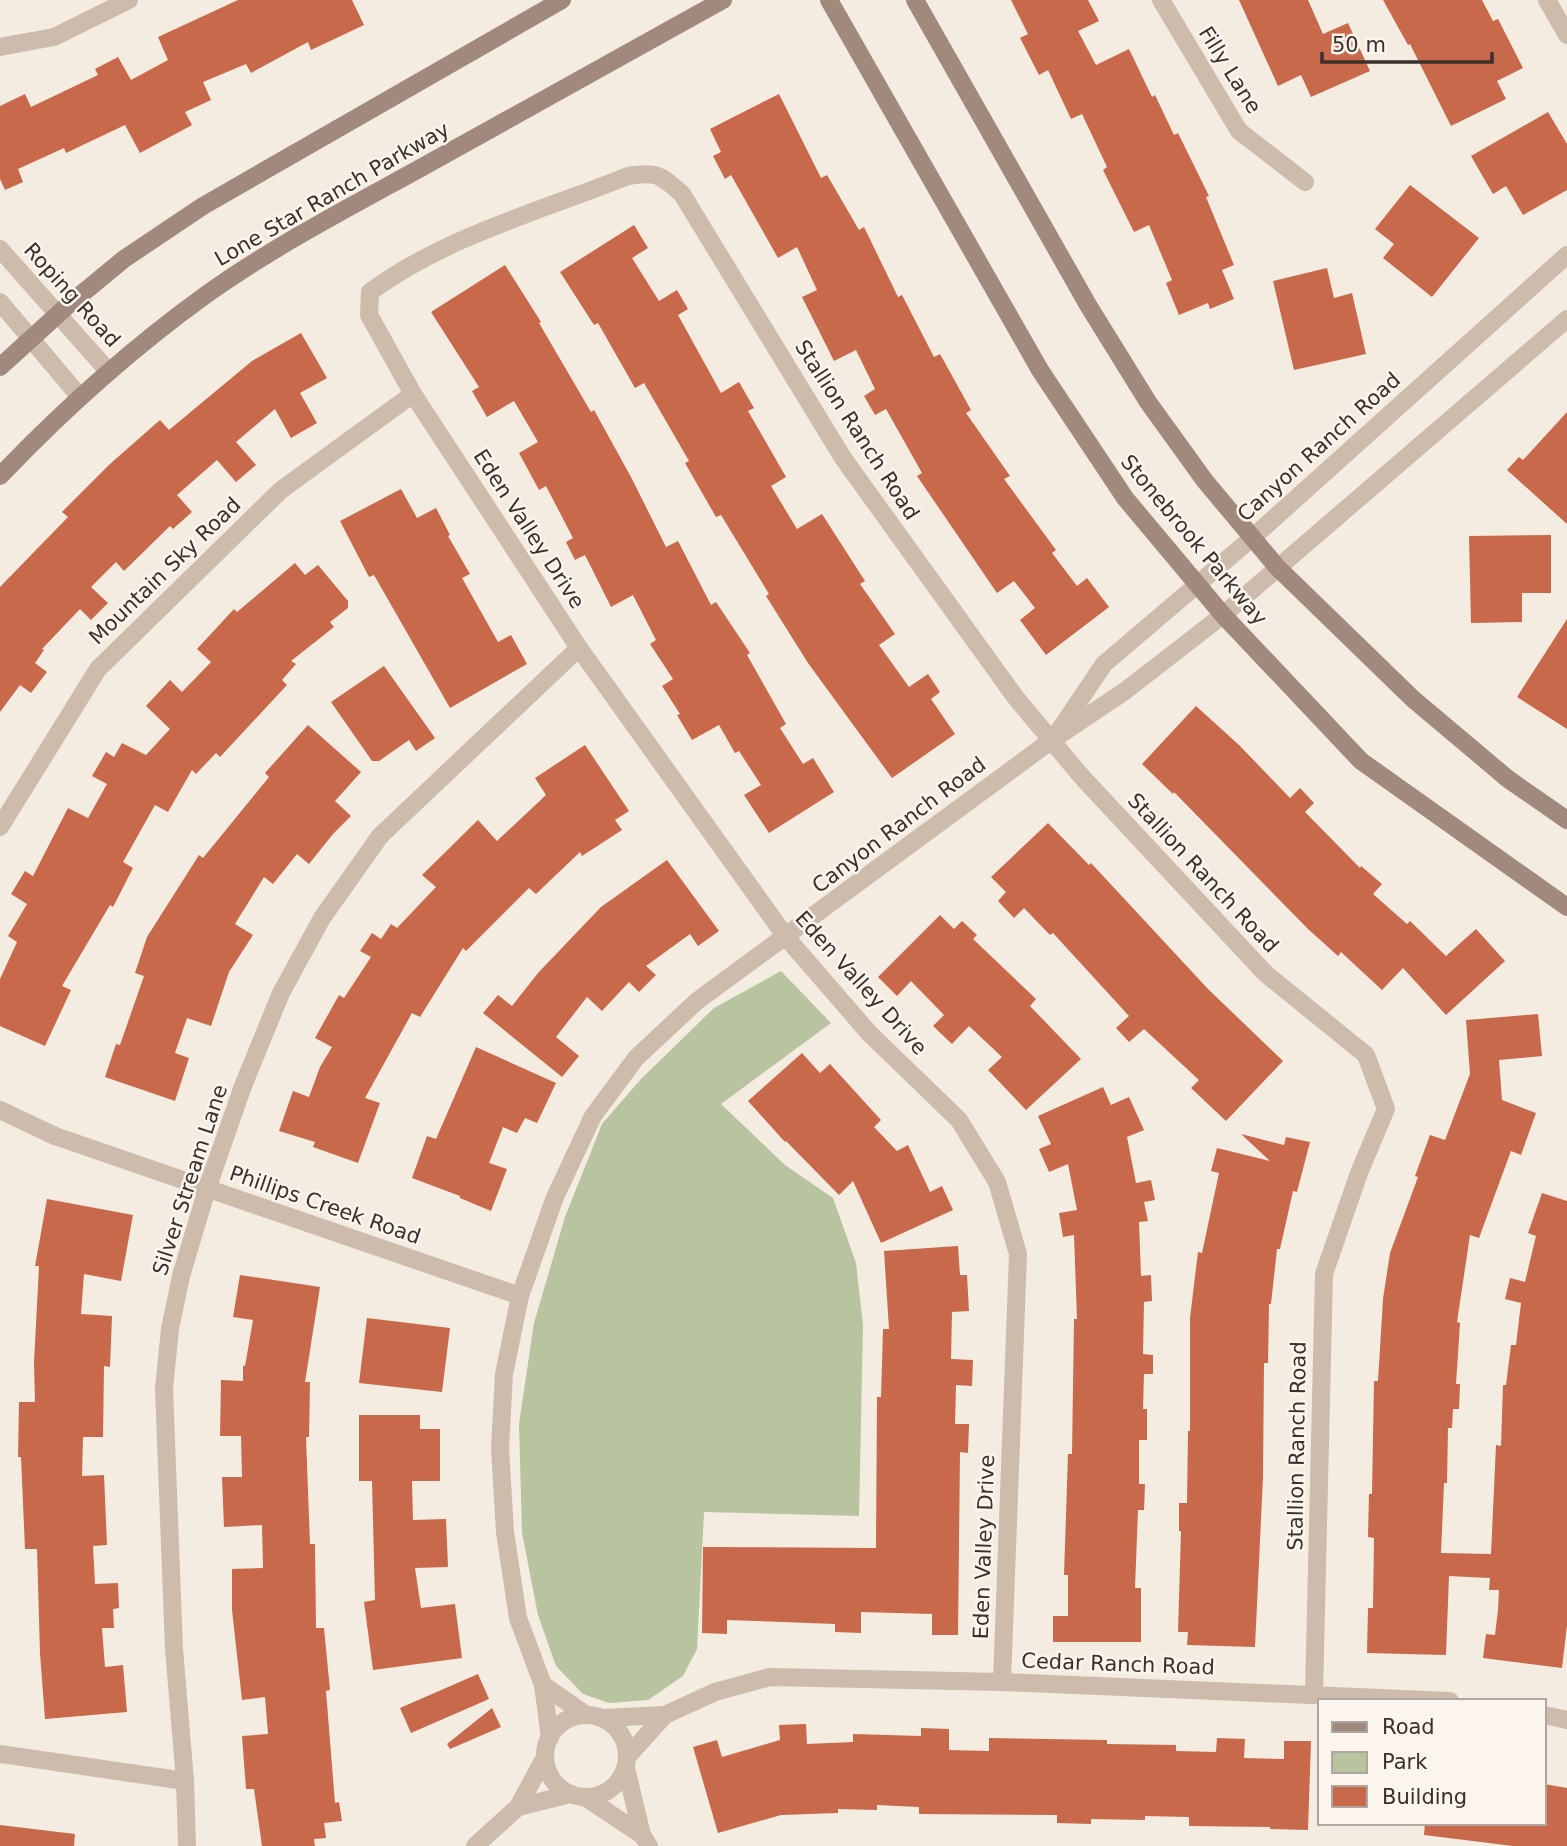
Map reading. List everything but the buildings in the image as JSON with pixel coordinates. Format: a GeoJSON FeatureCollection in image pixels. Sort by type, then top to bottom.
{"type":"FeatureCollection","features":[{"type":"Feature","properties":{"kind":"main road"},"geometry":{"type":"LineString","coordinates":[[0,368],[124,259],[223,193],[562,0]]}},
{"type":"Feature","properties":{"kind":"main road","name":"Lone Star Ranch Parkway"},"geometry":{"type":"LineString","coordinates":[[0,476],[109,372],[206,295],[243,270],[348,208],[723,0]]}},
{"type":"Feature","properties":{"kind":"main road","name":"Stonebrook Parkway"},"geometry":{"type":"LineString","coordinates":[[829,0],[1040,370],[1125,498],[1223,615],[1362,761],[1567,907]]}},
{"type":"Feature","properties":{"kind":"main road"},"geometry":{"type":"LineString","coordinates":[[915,0],[1088,306],[1147,402],[1205,481],[1277,567],[1413,699],[1508,779],[1567,820]]}},
{"type":"Feature","properties":{"kind":"street"},"geometry":{"type":"LineString","coordinates":[[0,47],[54,37],[129,0]]}},
{"type":"Feature","properties":{"kind":"street","name":"Filly Lane"},"geometry":{"type":"LineString","coordinates":[[1161,0],[1239,131],[1305,182]]}},
{"type":"Feature","properties":{"kind":"street"},"geometry":{"type":"LineString","coordinates":[[1547,0],[1567,35]]}},
{"type":"Feature","properties":{"kind":"street","name":"Eden Valley Drive"},"geometry":{"type":"LineString","coordinates":[[651,173],[628,176],[468,237],[396,273],[370,292],[369,315],[413,394],[579,648],[786,937],[869,1033],[959,1119],[997,1182],[1018,1254],[1002,1682]]}},
{"type":"Feature","properties":{"kind":"street","name":"Stallion Ranch Road"},"geometry":{"type":"LineString","coordinates":[[651,173],[666,180],[682,194],[843,458],[1016,698],[1092,787],[1266,974],[1366,1055],[1386,1109],[1359,1173],[1324,1274],[1314,1694]]}},
{"type":"Feature","properties":{"kind":"street","name":"Roping Road"},"geometry":{"type":"LineString","coordinates":[[0,249],[109,372]]}},
{"type":"Feature","properties":{"kind":"street","name":"Canyon Ranch Road"},"geometry":{"type":"LineString","coordinates":[[1052,740],[1104,664],[1252,538],[1567,256]]}},
{"type":"Feature","properties":{"kind":"street"},"geometry":{"type":"LineString","coordinates":[[0,302],[80,397]]}},
{"type":"Feature","properties":{"kind":"street","name":"Canyon Ranch Road"},"geometry":{"type":"LineString","coordinates":[[550,1738],[543,1685],[518,1618],[505,1532],[500,1448],[504,1374],[520,1296],[555,1197],[593,1116],[636,1058],[697,1001],[1052,740],[1125,691],[1223,615],[1567,319]]}},
{"type":"Feature","properties":{"kind":"street","name":"Mountain Sky Road"},"geometry":{"type":"LineString","coordinates":[[0,827],[98,669],[281,490],[413,394]]}},
{"type":"Feature","properties":{"kind":"street","name":"Silver Stream Lane"},"geometry":{"type":"LineString","coordinates":[[187,1846],[185,1781],[174,1648],[163,1388],[170,1329],[181,1276],[207,1189],[243,1086],[281,993],[322,918],[380,836],[579,648]]}},
{"type":"Feature","properties":{"kind":"street","name":"Phillips Creek Road"},"geometry":{"type":"LineString","coordinates":[[0,1110],[55,1136],[520,1296]]}},
{"type":"Feature","properties":{"kind":"street","name":"Cedar Ranch Road"},"geometry":{"type":"LineString","coordinates":[[594,1716],[664,1715],[715,1692],[770,1677],[1002,1682],[1411,1699]]}},
{"type":"Feature","properties":{"kind":"street"},"geometry":{"type":"LineString","coordinates":[[543,1685],[610,1723],[623,1737],[646,1840]]}},
{"type":"Feature","properties":{"kind":"street","name":"Cedar Ranch Road"},"geometry":{"type":"LineString","coordinates":[[627,1762],[664,1715]]}},
{"type":"Feature","properties":{"kind":"street"},"geometry":{"type":"LineString","coordinates":[[1546,1715],[1567,1720]]}},
{"type":"Feature","properties":{"kind":"street"},"geometry":{"type":"LineString","coordinates":[[475,1846],[518,1807],[545,1757],[550,1738],[564,1721],[594,1716]]}},
{"type":"Feature","properties":{"kind":"street"},"geometry":{"type":"LineString","coordinates":[[0,1754],[185,1781]]}},
{"type":"Feature","properties":{"kind":"street"},"geometry":{"type":"LineString","coordinates":[[545,1757],[550,1775],[562,1789],[578,1795],[646,1840]]}},
{"type":"Feature","properties":{"kind":"street"},"geometry":{"type":"LineString","coordinates":[[518,1807],[606,1792],[621,1777],[627,1762]]}},
{"type":"Feature","properties":{"kind":"green space"},"geometry":{"type":"Polygon","coordinates":[[[781,971],[831,1023],[721,1104],[785,1165],[833,1198],[856,1263],[863,1325],[859,1516],[704,1512],[697,1649],[683,1676],[648,1700],[609,1703],[583,1694],[556,1666],[538,1615],[522,1533],[519,1424],[534,1323],[565,1217],[602,1124],[641,1079],[714,1008],[781,971]]]}}]}
